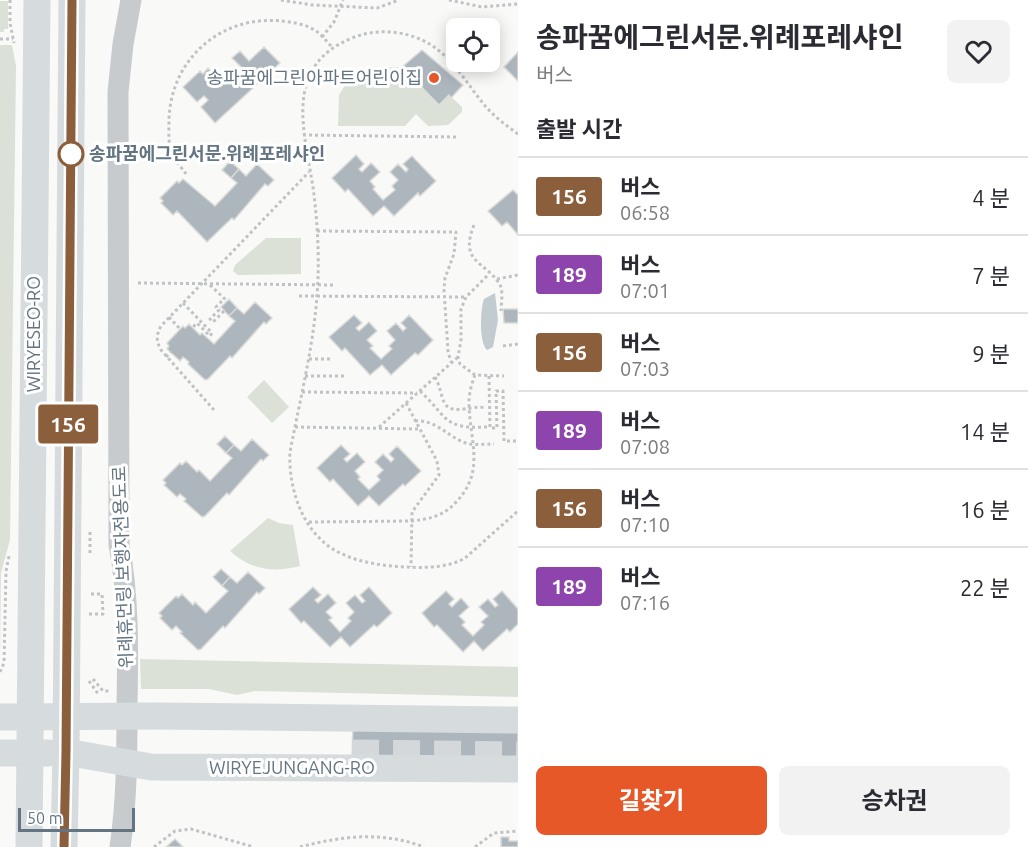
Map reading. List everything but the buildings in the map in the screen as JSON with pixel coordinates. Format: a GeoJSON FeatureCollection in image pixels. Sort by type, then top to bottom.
{"type":"FeatureCollection","features":[{"type":"Feature","properties":{"kind":"main road","name":"WIRYESEO-RO"},"geometry":{"type":"LineString","coordinates":[[29,847],[37,0]]}},
{"type":"Feature","properties":{"kind":"main road","name":"WIRYESEO-RO"},"geometry":{"type":"LineString","coordinates":[[64,847],[72,0]]}},
{"type":"Feature","properties":{"kind":"main road","name":"WIRYEJUNGANG-RO"},"geometry":{"type":"LineString","coordinates":[[0,753],[352,744],[157,734],[66,716]]}},
{"type":"Feature","properties":{"kind":"main road","name":"WIRYEJUNGANG-RO"},"geometry":{"type":"LineString","coordinates":[[0,717],[518,720]]}},
{"type":"Feature","properties":{"kind":"main road","name":"WIRYEJUNGANG-RO"},"geometry":{"type":"LineString","coordinates":[[66,752],[152,767],[518,769]]}},
{"type":"Feature","properties":{"kind":"street","name":"위례휴먼링 보행자전용도로"},"geometry":{"type":"LineString","coordinates":[[120,847],[125,815],[128,658],[124,572],[119,545],[117,141],[118,92],[131,0]]}},
{"type":"Feature","properties":{"kind":"path"},"geometry":{"type":"LineString","coordinates":[[282,0],[302,4],[377,8],[399,0]]}},
{"type":"Feature","properties":{"kind":"path"},"geometry":{"type":"LineString","coordinates":[[322,37],[334,22],[343,0]]}},
{"type":"Feature","properties":{"kind":"path"},"geometry":{"type":"LineString","coordinates":[[449,0],[482,7],[518,4]]}},
{"type":"Feature","properties":{"kind":"path"},"geometry":{"type":"LineString","coordinates":[[186,174],[171,149],[169,127],[171,101],[178,78],[202,46],[230,28],[256,21],[289,22],[303,25],[316,31],[333,47]]}},
{"type":"Feature","properties":{"kind":"path"},"geometry":{"type":"LineString","coordinates":[[518,135],[488,109],[446,56],[423,40],[397,32],[376,32],[356,36],[333,47],[316,64],[305,86],[303,135],[317,231],[318,285],[309,359],[290,452],[290,475],[295,498],[318,535],[340,553],[374,564],[432,567],[460,561],[518,511]]}},
{"type":"Feature","properties":{"kind":"path"},"geometry":{"type":"LineString","coordinates":[[0,39],[14,39]]}},
{"type":"Feature","properties":{"kind":"path"},"geometry":{"type":"LineString","coordinates":[[303,135],[457,137]]}},
{"type":"Feature","properties":{"kind":"path"},"geometry":{"type":"LineString","coordinates":[[214,410],[166,357],[157,344],[157,333],[169,317],[309,172]]}},
{"type":"Feature","properties":{"kind":"path"},"geometry":{"type":"LineString","coordinates":[[474,225],[469,240],[471,251],[479,265],[499,283],[501,311]]}},
{"type":"Feature","properties":{"kind":"path"},"geometry":{"type":"LineString","coordinates":[[317,231],[456,232],[454,254],[445,278],[444,297],[448,351],[451,362]]}},
{"type":"Feature","properties":{"kind":"path"},"geometry":{"type":"LineString","coordinates":[[497,279],[518,275]]}},
{"type":"Feature","properties":{"kind":"path"},"geometry":{"type":"LineString","coordinates":[[487,276],[466,297],[460,309],[461,340],[458,357],[460,364],[475,375],[504,376]]}},
{"type":"Feature","properties":{"kind":"path"},"geometry":{"type":"LineString","coordinates":[[138,283],[336,285]]}},
{"type":"Feature","properties":{"kind":"path"},"geometry":{"type":"LineString","coordinates":[[209,284],[225,300],[216,307],[219,310],[210,319],[213,322],[224,311]]}},
{"type":"Feature","properties":{"kind":"path"},"geometry":{"type":"LineString","coordinates":[[299,296],[466,297]]}},
{"type":"Feature","properties":{"kind":"path"},"geometry":{"type":"LineString","coordinates":[[183,303],[212,333],[210,336],[197,323],[192,328]]}},
{"type":"Feature","properties":{"kind":"path"},"geometry":{"type":"LineString","coordinates":[[169,317],[180,329]]}},
{"type":"Feature","properties":{"kind":"path"},"geometry":{"type":"LineString","coordinates":[[504,346],[518,344]]}},
{"type":"Feature","properties":{"kind":"path"},"geometry":{"type":"LineString","coordinates":[[166,357],[171,352]]}},
{"type":"Feature","properties":{"kind":"path"},"geometry":{"type":"LineString","coordinates":[[377,428],[458,357]]}},
{"type":"Feature","properties":{"kind":"path"},"geometry":{"type":"LineString","coordinates":[[309,359],[330,359]]}},
{"type":"Feature","properties":{"kind":"path"},"geometry":{"type":"LineString","coordinates":[[309,522],[428,520],[447,511],[459,500],[473,476],[469,399],[475,375]]}},
{"type":"Feature","properties":{"kind":"path"},"geometry":{"type":"LineString","coordinates":[[305,376],[344,376]]}},
{"type":"Feature","properties":{"kind":"path"},"geometry":{"type":"LineString","coordinates":[[489,376],[490,428],[497,428],[496,391],[503,391],[504,441],[518,441]]}},
{"type":"Feature","properties":{"kind":"path"},"geometry":{"type":"LineString","coordinates":[[435,377],[441,387],[446,405],[458,409],[477,406],[486,408]]}},
{"type":"Feature","properties":{"kind":"path"},"geometry":{"type":"LineString","coordinates":[[302,392],[418,392],[449,422],[459,427],[487,427]]}},
{"type":"Feature","properties":{"kind":"path"},"geometry":{"type":"LineString","coordinates":[[406,403],[437,461],[440,475],[413,510],[411,567]]}},
{"type":"Feature","properties":{"kind":"path"},"geometry":{"type":"LineString","coordinates":[[415,421],[429,421],[450,435],[473,444],[494,444]]}},
{"type":"Feature","properties":{"kind":"path"},"geometry":{"type":"LineString","coordinates":[[295,427],[419,429]]}},
{"type":"Feature","properties":{"kind":"path"},"geometry":{"type":"LineString","coordinates":[[89,594],[102,594],[103,604],[103,614],[89,614]]}},
{"type":"Feature","properties":{"kind":"path"},"geometry":{"type":"LineString","coordinates":[[103,604],[108,604]]}},
{"type":"Feature","properties":{"kind":"path"},"geometry":{"type":"LineString","coordinates":[[154,847],[175,831],[191,829],[254,847]]}},
{"type":"Feature","properties":{"kind":"path"},"geometry":{"type":"LineString","coordinates":[[475,847],[494,833],[518,831]]}},
{"type":"Feature","properties":{"kind":"path"},"geometry":{"type":"LineString","coordinates":[[300,847],[333,838],[363,836],[404,839],[424,847]]}},
{"type":"Feature","properties":{"kind":"shaded area"},"geometry":{"type":"Polygon","coordinates":[[[0,1],[8,1],[8,29],[4,29],[4,32],[0,32],[0,1]]]}},
{"type":"Feature","properties":{"kind":"shaded area"},"geometry":{"type":"Polygon","coordinates":[[[0,45],[12,45],[16,66],[10,540],[1,573],[0,660],[0,45]]]}},
{"type":"Feature","properties":{"kind":"shaded area"},"geometry":{"type":"Polygon","coordinates":[[[402,67],[438,105],[449,95],[462,107],[462,112],[448,125],[428,126],[416,114],[405,126],[338,126],[339,95],[347,82],[357,74],[372,68],[402,67]]]}},
{"type":"Feature","properties":{"kind":"shaded area"},"geometry":{"type":"Polygon","coordinates":[[[266,238],[301,238],[301,274],[238,275],[233,271],[235,265],[266,238]]]}},
{"type":"Feature","properties":{"kind":"shaded area"},"geometry":{"type":"Polygon","coordinates":[[[495,293],[498,320],[493,347],[487,350],[481,334],[482,311],[484,299],[495,293]]]}},
{"type":"Feature","properties":{"kind":"shaded area"},"geometry":{"type":"Polygon","coordinates":[[[264,380],[289,407],[272,423],[247,397],[264,380]]]}},
{"type":"Feature","properties":{"kind":"shaded area"},"geometry":{"type":"Polygon","coordinates":[[[268,518],[279,523],[293,525],[300,566],[281,569],[263,568],[246,562],[230,551],[268,518]]]}},
{"type":"Feature","properties":{"kind":"shaded area"},"geometry":{"type":"Polygon","coordinates":[[[140,659],[518,667],[518,697],[255,691],[237,695],[209,689],[141,689],[140,659]]]}},
{"type":"Feature","properties":{"kind":"tunnel"},"geometry":{"type":"LineString","coordinates":[[352,753],[518,755]]}},
{"type":"Feature","properties":{"kind":"bus line","name":"156"},"geometry":{"type":"LineString","coordinates":[[64,847],[72,0]]}},
{"type":"Feature","properties":{"kind":"place","name":"송파꿈에그린아파트어린이집"},"geometry":{"type":"Point","coordinates":[434,78]}},
{"type":"Feature","properties":{"kind":"place","name":"송파꿈에그린서문.위례포레샤인"},"geometry":{"type":"Point","coordinates":[71,154]}}]}
